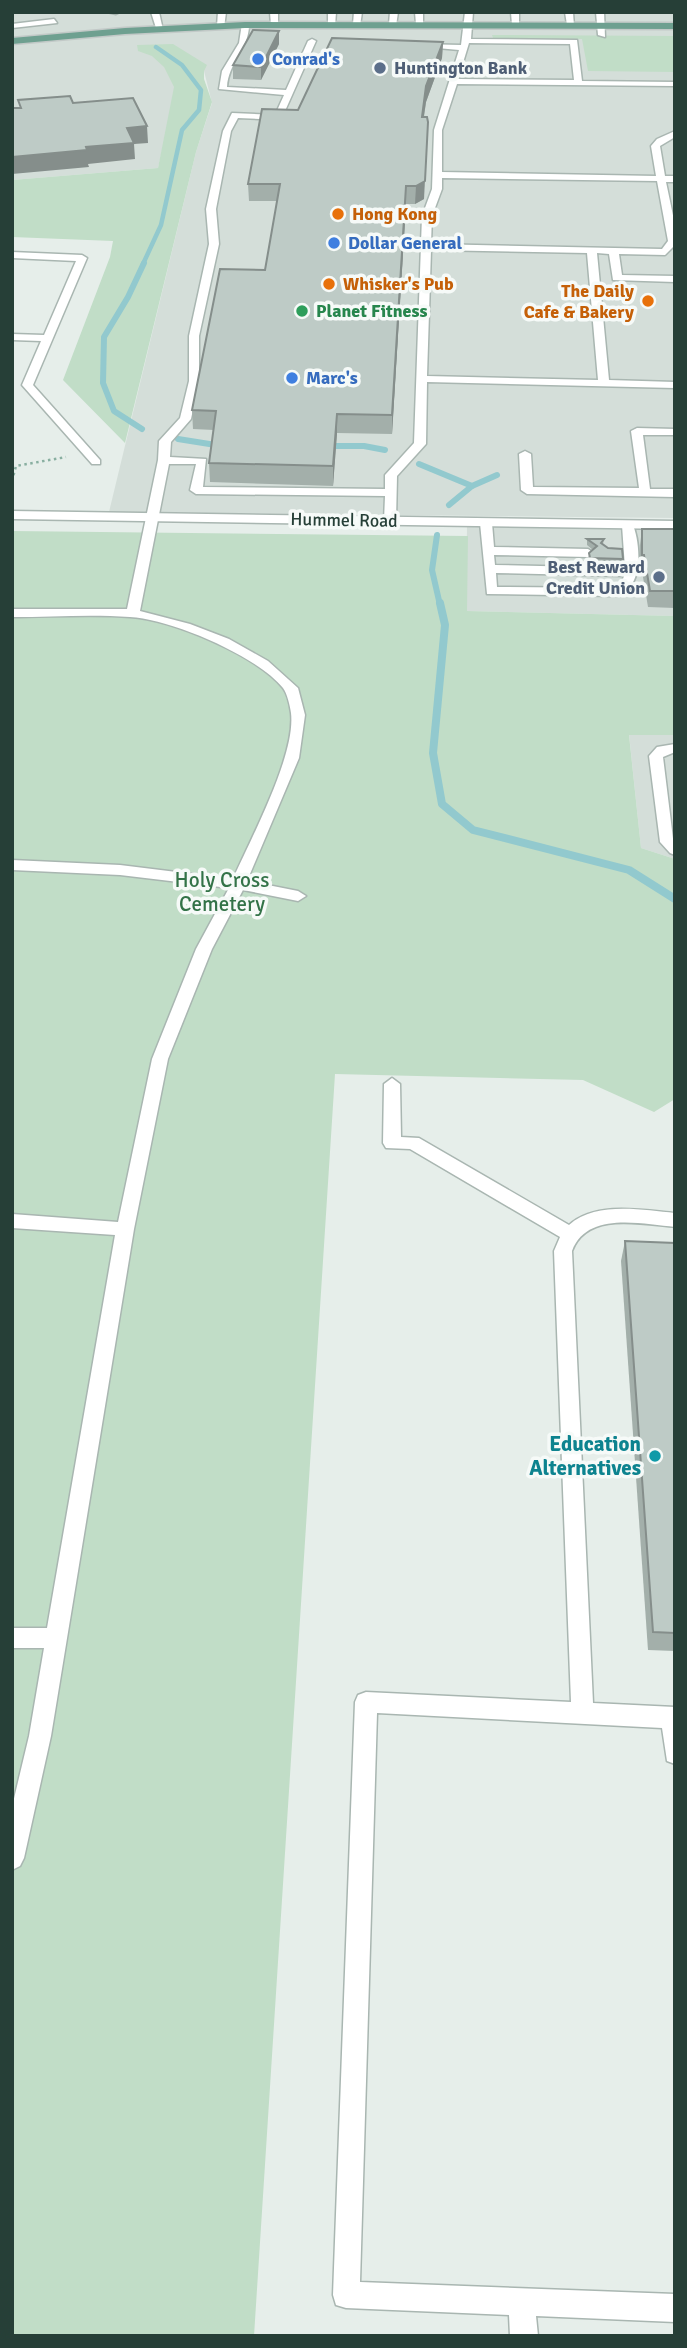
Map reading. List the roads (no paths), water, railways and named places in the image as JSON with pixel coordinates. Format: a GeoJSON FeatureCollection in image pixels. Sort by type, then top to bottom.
{"type":"FeatureCollection","features":[{"type":"Feature","properties":{"kind":"main road"},"geometry":{"type":"LineString","coordinates":[[16,41],[160,28],[275,24],[571,25],[602,30],[643,30],[675,26]]}},
{"type":"Feature","properties":{"kind":"street","name":"Hummel Road"},"geometry":{"type":"LineString","coordinates":[[12,515],[675,525]]}},
{"type":"Feature","properties":{"kind":"lane"},"geometry":{"type":"LineString","coordinates":[[155,12],[160,28]]}},
{"type":"Feature","properties":{"kind":"lane"},"geometry":{"type":"LineString","coordinates":[[221,26],[222,12]]}},
{"type":"Feature","properties":{"kind":"lane"},"geometry":{"type":"LineString","coordinates":[[274,12],[275,24]]}},
{"type":"Feature","properties":{"kind":"lane"},"geometry":{"type":"LineString","coordinates":[[332,12],[332,24]]}},
{"type":"Feature","properties":{"kind":"lane"},"geometry":{"type":"LineString","coordinates":[[357,24],[358,12]]}},
{"type":"Feature","properties":{"kind":"lane"},"geometry":{"type":"LineString","coordinates":[[393,24],[394,12]]}},
{"type":"Feature","properties":{"kind":"lane"},"geometry":{"type":"LineString","coordinates":[[419,12],[420,24]]}},
{"type":"Feature","properties":{"kind":"lane"},"geometry":{"type":"LineString","coordinates":[[390,521],[393,471],[420,444],[427,216],[436,189],[438,130],[471,25],[469,12]]}},
{"type":"Feature","properties":{"kind":"lane"},"geometry":{"type":"LineString","coordinates":[[515,12],[516,25]]}},
{"type":"Feature","properties":{"kind":"lane"},"geometry":{"type":"LineString","coordinates":[[569,12],[571,25]]}},
{"type":"Feature","properties":{"kind":"lane"},"geometry":{"type":"LineString","coordinates":[[600,12],[602,30]]}},
{"type":"Feature","properties":{"kind":"lane"},"geometry":{"type":"LineString","coordinates":[[16,41],[12,26],[53,16],[61,37]]}},
{"type":"Feature","properties":{"kind":"lane"},"geometry":{"type":"LineString","coordinates":[[133,613],[164,460],[165,441],[185,419],[194,381],[194,336],[215,244],[211,209],[227,131],[235,116],[278,118],[313,41],[313,24]]}},
{"type":"Feature","properties":{"kind":"lane"},"geometry":{"type":"LineString","coordinates":[[245,25],[247,37],[222,78],[223,89],[289,93]]}},
{"type":"Feature","properties":{"kind":"lane"},"geometry":{"type":"LineString","coordinates":[[313,41],[324,42]]}},
{"type":"Feature","properties":{"kind":"lane"},"geometry":{"type":"LineString","coordinates":[[415,46],[574,42],[578,83]]}},
{"type":"Feature","properties":{"kind":"lane"},"geometry":{"type":"LineString","coordinates":[[454,81],[675,84]]}},
{"type":"Feature","properties":{"kind":"lane"},"geometry":{"type":"LineString","coordinates":[[426,247],[665,252],[672,245],[655,146],[675,134]]}},
{"type":"Feature","properties":{"kind":"lane"},"geometry":{"type":"LineString","coordinates":[[437,175],[675,179]]}},
{"type":"Feature","properties":{"kind":"lane"},"geometry":{"type":"LineString","coordinates":[[592,250],[604,383]]}},
{"type":"Feature","properties":{"kind":"lane"},"geometry":{"type":"LineString","coordinates":[[614,251],[617,278],[675,279]]}},
{"type":"Feature","properties":{"kind":"lane"},"geometry":{"type":"LineString","coordinates":[[12,255],[82,258],[27,385],[96,462]]}},
{"type":"Feature","properties":{"kind":"lane"},"geometry":{"type":"LineString","coordinates":[[12,337],[46,338]]}},
{"type":"Feature","properties":{"kind":"lane"},"geometry":{"type":"LineString","coordinates":[[422,379],[675,385]]}},
{"type":"Feature","properties":{"kind":"lane"},"geometry":{"type":"LineString","coordinates":[[645,492],[638,431],[675,432]]}},
{"type":"Feature","properties":{"kind":"lane"},"geometry":{"type":"LineString","coordinates":[[525,454],[527,490],[675,492]]}},
{"type":"Feature","properties":{"kind":"lane"},"geometry":{"type":"LineString","coordinates":[[164,460],[202,461],[197,490],[391,493]]}},
{"type":"Feature","properties":{"kind":"lane"},"geometry":{"type":"LineString","coordinates":[[486,523],[491,591],[617,592],[626,587],[624,559],[628,525]]}},
{"type":"Feature","properties":{"kind":"lane"},"geometry":{"type":"LineString","coordinates":[[488,558],[588,556]]}},
{"type":"Feature","properties":{"kind":"lane"},"geometry":{"type":"LineString","coordinates":[[488,558],[624,559]]}},
{"type":"Feature","properties":{"kind":"lane"},"geometry":{"type":"LineString","coordinates":[[12,613],[133,613],[159,618],[224,642],[264,664],[291,688],[299,715],[292,758],[239,883],[204,949],[160,1059],[125,1228],[40,1735],[12,1858]]}},
{"type":"Feature","properties":{"kind":"lane"},"geometry":{"type":"LineString","coordinates":[[675,748],[662,750],[656,756],[667,842],[675,850]]}},
{"type":"Feature","properties":{"kind":"lane"},"geometry":{"type":"LineString","coordinates":[[12,865],[65,866],[239,883],[298,895]]}},
{"type":"Feature","properties":{"kind":"lane"},"geometry":{"type":"LineString","coordinates":[[392,1084],[392,1143],[413,1143],[570,1234]]}},
{"type":"Feature","properties":{"kind":"lane"},"geometry":{"type":"LineString","coordinates":[[582,1714],[564,1251],[570,1234],[590,1220],[626,1216],[675,1220]]}},
{"type":"Feature","properties":{"kind":"lane"},"geometry":{"type":"LineString","coordinates":[[12,1221],[125,1228]]}},
{"type":"Feature","properties":{"kind":"lane"},"geometry":{"type":"LineString","coordinates":[[12,1638],[55,1638]]}},
{"type":"Feature","properties":{"kind":"lane"},"geometry":{"type":"LineString","coordinates":[[675,1752],[673,1718],[366,1702],[346,2295],[675,2308]]}},
{"type":"Feature","properties":{"kind":"lane"},"geometry":{"type":"LineString","coordinates":[[522,2302],[524,2336]]}},
{"type":"Feature","properties":{"kind":"waterway"},"geometry":{"type":"LineString","coordinates":[[143,264],[161,225],[182,130],[199,110],[201,90],[182,65],[156,47]]}},
{"type":"Feature","properties":{"kind":"waterway"},"geometry":{"type":"LineString","coordinates":[[142,429],[114,411],[103,383],[104,337],[144,263]]}},
{"type":"Feature","properties":{"kind":"waterway"},"geometry":{"type":"LineString","coordinates":[[178,439],[222,446]]}},
{"type":"Feature","properties":{"kind":"waterway"},"geometry":{"type":"LineString","coordinates":[[325,446],[364,446],[385,450]]}},
{"type":"Feature","properties":{"kind":"waterway"},"geometry":{"type":"LineString","coordinates":[[419,464],[472,486]]}},
{"type":"Feature","properties":{"kind":"waterway"},"geometry":{"type":"LineString","coordinates":[[472,486],[497,475]]}},
{"type":"Feature","properties":{"kind":"waterway"},"geometry":{"type":"LineString","coordinates":[[449,505],[472,486]]}},
{"type":"Feature","properties":{"kind":"waterway"},"geometry":{"type":"LineString","coordinates":[[437,535],[432,570],[440,605]]}},
{"type":"Feature","properties":{"kind":"waterway"},"geometry":{"type":"LineString","coordinates":[[440,603],[445,625],[433,753],[442,804],[473,830],[629,870],[675,899]]}},
{"type":"Feature","properties":{"kind":"place","name":"Conrad's"},"geometry":{"type":"Point","coordinates":[258,59]}},
{"type":"Feature","properties":{"kind":"place","name":"Huntington Bank"},"geometry":{"type":"Point","coordinates":[380,68]}},
{"type":"Feature","properties":{"kind":"place","name":"Hong Kong"},"geometry":{"type":"Point","coordinates":[338,214]}},
{"type":"Feature","properties":{"kind":"place","name":"Dollar General"},"geometry":{"type":"Point","coordinates":[334,243]}},
{"type":"Feature","properties":{"kind":"place","name":"Whisker's Pub"},"geometry":{"type":"Point","coordinates":[329,284]}},
{"type":"Feature","properties":{"kind":"place","name":"The Daily Cafe & Bakery"},"geometry":{"type":"Point","coordinates":[648,301]}},
{"type":"Feature","properties":{"kind":"place","name":"Planet Fitness"},"geometry":{"type":"Point","coordinates":[302,311]}},
{"type":"Feature","properties":{"kind":"place","name":"Marc's"},"geometry":{"type":"Point","coordinates":[292,378]}},
{"type":"Feature","properties":{"kind":"place","name":"Best Reward Credit Union"},"geometry":{"type":"Point","coordinates":[659,577]}},
{"type":"Feature","properties":{"kind":"place","name":"Education Alternatives"},"geometry":{"type":"Point","coordinates":[655,1456]}},
{"type":"Feature","properties":{"kind":"park label","name":"Holy Cross Cemetery"},"geometry":{"type":"Point","coordinates":[222,892]}}]}
